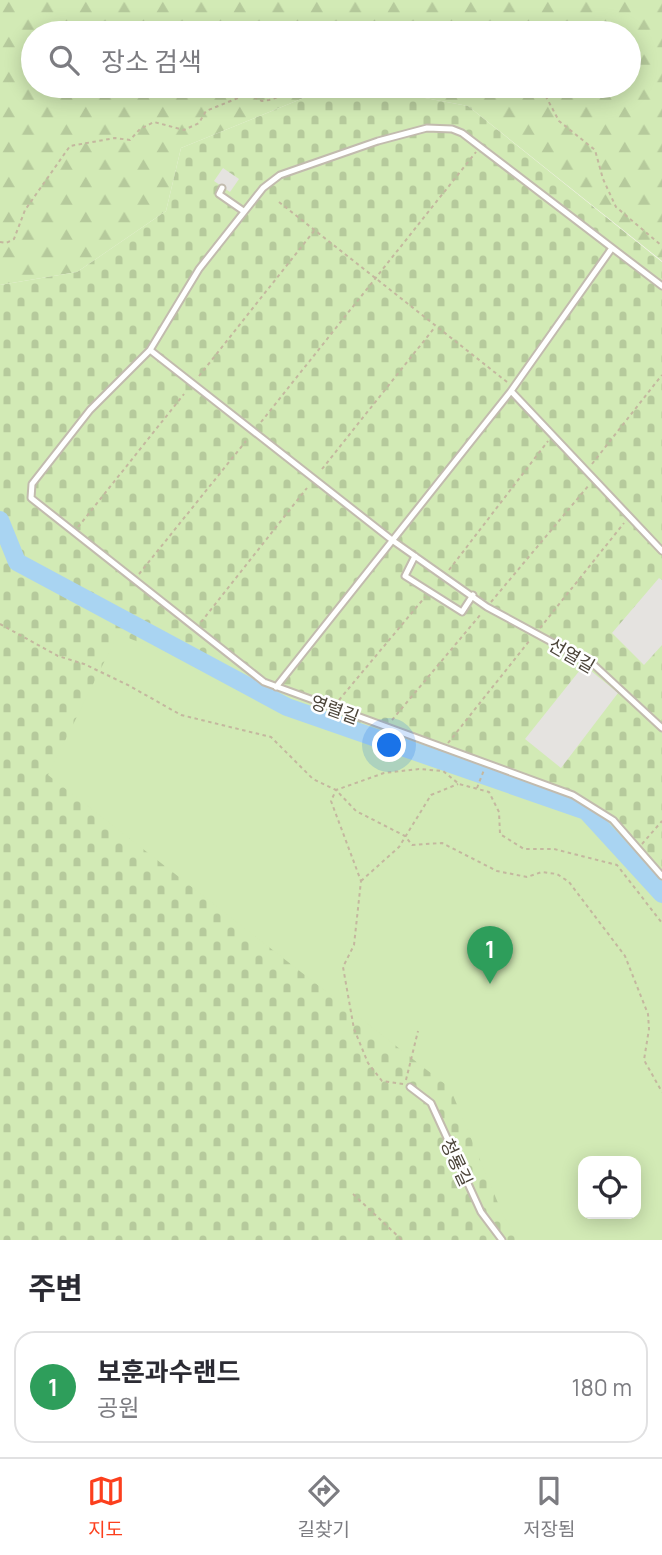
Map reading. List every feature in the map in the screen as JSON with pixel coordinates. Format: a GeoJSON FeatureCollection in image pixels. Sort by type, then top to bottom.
{"type":"FeatureCollection","features":[{"type":"Feature","properties":{"kind":"lane"},"geometry":{"type":"LineString","coordinates":[[415,556],[405,576],[462,612],[473,595],[392,540],[150,350],[199,269],[242,211],[280,175],[378,141],[427,128],[452,129],[471,138],[662,286]]}},
{"type":"Feature","properties":{"kind":"lane"},"geometry":{"type":"LineString","coordinates":[[222,188],[219,194],[242,211]]}},
{"type":"Feature","properties":{"kind":"lane"},"geometry":{"type":"LineString","coordinates":[[276,687],[511,391],[612,248]]}},
{"type":"Feature","properties":{"kind":"lane","name":"영렬길"},"geometry":{"type":"LineString","coordinates":[[150,350],[90,410],[32,484],[31,498],[264,682],[573,795],[613,820],[662,876]]}},
{"type":"Feature","properties":{"kind":"lane"},"geometry":{"type":"LineString","coordinates":[[511,391],[662,551]]}},
{"type":"Feature","properties":{"kind":"lane","name":"선열길"},"geometry":{"type":"LineString","coordinates":[[473,595],[487,607],[594,665],[662,727]]}},
{"type":"Feature","properties":{"kind":"lane","name":"청룡길"},"geometry":{"type":"LineString","coordinates":[[407,1086],[431,1103],[481,1212],[502,1240]]}},
{"type":"Feature","properties":{"kind":"path"},"geometry":{"type":"LineString","coordinates":[[0,242],[6,243],[14,239],[25,209],[70,146],[115,138],[131,140],[140,130],[154,122],[184,130],[199,123],[206,111],[238,98]]}},
{"type":"Feature","properties":{"kind":"path"},"geometry":{"type":"LineString","coordinates":[[256,98],[262,101],[275,98]]}},
{"type":"Feature","properties":{"kind":"path"},"geometry":{"type":"LineString","coordinates":[[547,98],[559,121],[595,149],[603,179],[616,207],[662,246]]}},
{"type":"Feature","properties":{"kind":"path"},"geometry":{"type":"LineString","coordinates":[[261,422],[480,148]]}},
{"type":"Feature","properties":{"kind":"path"},"geometry":{"type":"LineString","coordinates":[[279,202],[507,382]]}},
{"type":"Feature","properties":{"kind":"path"},"geometry":{"type":"LineString","coordinates":[[199,376],[314,230]]}},
{"type":"Feature","properties":{"kind":"path"},"geometry":{"type":"LineString","coordinates":[[322,469],[436,326]]}},
{"type":"Feature","properties":{"kind":"path"},"geometry":{"type":"LineString","coordinates":[[591,464],[662,375]]}},
{"type":"Feature","properties":{"kind":"path"},"geometry":{"type":"LineString","coordinates":[[74,534],[184,394]]}},
{"type":"Feature","properties":{"kind":"path"},"geometry":{"type":"LineString","coordinates":[[444,577],[553,435]]}},
{"type":"Feature","properties":{"kind":"path"},"geometry":{"type":"LineString","coordinates":[[134,580],[246,441]]}},
{"type":"Feature","properties":{"kind":"path"},"geometry":{"type":"LineString","coordinates":[[196,629],[307,488]]}},
{"type":"Feature","properties":{"kind":"path"},"geometry":{"type":"LineString","coordinates":[[333,708],[430,590]]}},
{"type":"Feature","properties":{"kind":"path"},"geometry":{"type":"LineString","coordinates":[[0,624],[58,656],[106,674],[181,715],[271,737],[313,779],[336,790],[356,811],[405,836],[412,845],[442,843],[497,871],[527,877],[542,872],[557,874],[569,882],[596,921],[618,943],[637,984],[649,1029],[644,1060],[662,1092]]}},
{"type":"Feature","properties":{"kind":"path"},"geometry":{"type":"LineString","coordinates":[[336,790],[384,774],[419,769],[443,771],[459,784],[489,792],[499,812],[500,834],[524,849],[554,849],[617,865],[662,923]]}},
{"type":"Feature","properties":{"kind":"path"},"geometry":{"type":"LineString","coordinates":[[476,789],[484,771]]}},
{"type":"Feature","properties":{"kind":"path"},"geometry":{"type":"LineString","coordinates":[[361,881],[399,848],[431,795],[459,784]]}},
{"type":"Feature","properties":{"kind":"path"},"geometry":{"type":"LineString","coordinates":[[336,790],[331,801],[361,881],[354,946],[343,967],[354,1029],[368,1063],[382,1082],[407,1086],[418,1031]]}},
{"type":"Feature","properties":{"kind":"path"},"geometry":{"type":"LineString","coordinates":[[638,849],[662,821]]}},
{"type":"Feature","properties":{"kind":"path"},"geometry":{"type":"LineString","coordinates":[[353,1194],[402,1240]]}},
{"type":"Feature","properties":{"kind":"green space"},"geometry":{"type":"Polygon","coordinates":[[[0,0],[662,0],[662,261],[468,106],[425,98],[641,98],[641,21],[21,21],[21,98],[304,98],[181,148],[166,211],[77,272],[0,285],[0,0]]]}},
{"type":"Feature","properties":{"kind":"green space"},"geometry":{"type":"Polygon","coordinates":[[[304,98],[425,98],[468,106],[662,262],[662,1240],[0,1240],[0,285],[77,272],[166,211],[181,148],[304,98]]]}},
{"type":"Feature","properties":{"kind":"green space"},"geometry":{"type":"Polygon","coordinates":[[[118,634],[610,824],[662,880],[662,1240],[520,1240],[503,1215],[450,1088],[48,775],[118,634]]]}},
{"type":"Feature","properties":{"kind":"shaded area"},"geometry":{"type":"Polygon","coordinates":[[[223,168],[239,179],[230,192],[214,181],[223,168]]]}},
{"type":"Feature","properties":{"kind":"shaded area"},"geometry":{"type":"Polygon","coordinates":[[[659,578],[662,580],[662,645],[644,665],[612,633],[659,578]]]}},
{"type":"Feature","properties":{"kind":"shaded area"},"geometry":{"type":"Polygon","coordinates":[[[584,665],[618,693],[561,768],[525,739],[584,665]]]}},
{"type":"Feature","properties":{"kind":"waterway"},"geometry":{"type":"LineString","coordinates":[[0,520],[17,562],[287,707],[586,811],[662,894]]}},
{"type":"Feature","properties":{"kind":"place","name":"보훈과수랜드"},"geometry":{"type":"Point","coordinates":[490,984]}}]}
